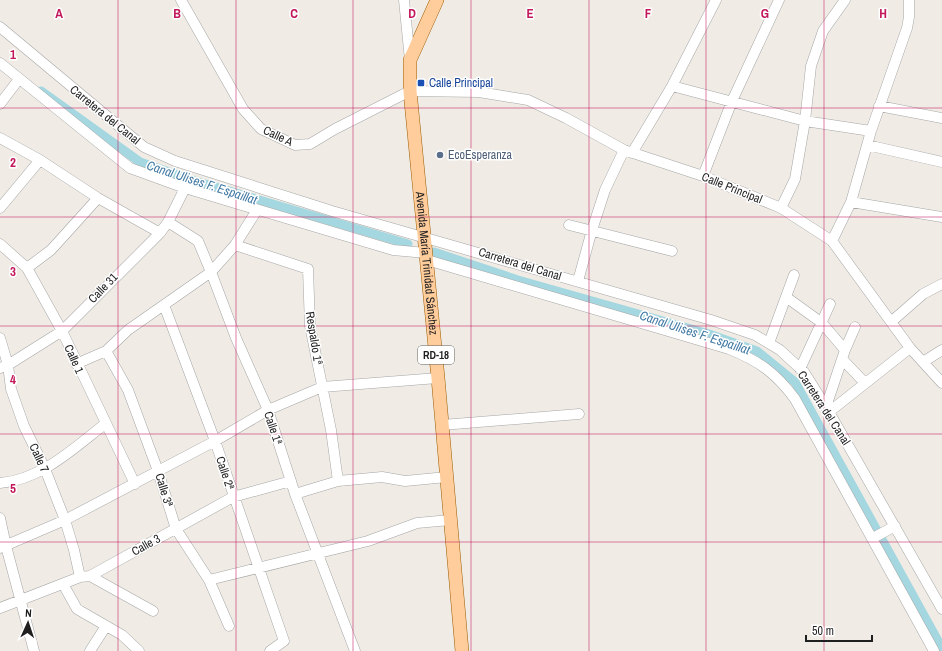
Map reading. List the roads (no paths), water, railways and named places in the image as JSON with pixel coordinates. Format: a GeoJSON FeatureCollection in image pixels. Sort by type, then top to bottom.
{"type":"FeatureCollection","features":[{"type":"Feature","properties":{"kind":"main road","name":"Avenida María Trinidad Sánchez"},"geometry":{"type":"LineString","coordinates":[[437,0],[410,60],[410,91],[438,378],[462,651]]}},
{"type":"Feature","properties":{"kind":"street","name":"Calle A"},"geometry":{"type":"LineString","coordinates":[[181,0],[243,110],[261,129],[295,145],[310,144],[335,129],[410,91]]}},
{"type":"Feature","properties":{"kind":"street"},"geometry":{"type":"LineString","coordinates":[[404,0],[410,60]]}},
{"type":"Feature","properties":{"kind":"street"},"geometry":{"type":"LineString","coordinates":[[578,281],[605,190],[628,152],[672,86],[716,0]]}},
{"type":"Feature","properties":{"kind":"street"},"geometry":{"type":"LineString","coordinates":[[703,176],[732,101],[779,0]]}},
{"type":"Feature","properties":{"kind":"street"},"geometry":{"type":"LineString","coordinates":[[781,208],[795,179],[805,121],[811,66],[824,31],[846,0]]}},
{"type":"Feature","properties":{"kind":"street"},"geometry":{"type":"LineString","coordinates":[[832,240],[851,202],[870,131],[907,28],[909,0]]}},
{"type":"Feature","properties":{"kind":"street","name":"Carretera del Canal"},"geometry":{"type":"LineString","coordinates":[[0,27],[144,147],[175,161],[332,211],[424,236],[711,320],[755,335],[780,350],[800,369],[828,410],[892,528],[942,609]]}},
{"type":"Feature","properties":{"kind":"street","name":"Carretera del Canal"},"geometry":{"type":"LineString","coordinates":[[0,63],[130,168],[185,188],[257,210],[393,250],[426,257],[751,357],[770,370],[783,383],[795,399],[874,537],[934,651]]}},
{"type":"Feature","properties":{"kind":"street"},"geometry":{"type":"LineString","coordinates":[[0,104],[19,79]]}},
{"type":"Feature","properties":{"kind":"street"},"geometry":{"type":"LineString","coordinates":[[672,86],[805,121],[870,131]]}},
{"type":"Feature","properties":{"kind":"street","name":"Calle Principal"},"geometry":{"type":"LineString","coordinates":[[410,91],[479,92],[528,100],[566,118],[628,152],[703,176],[781,208],[832,240],[910,348],[942,383]]}},
{"type":"Feature","properties":{"kind":"street"},"geometry":{"type":"LineString","coordinates":[[879,106],[942,118]]}},
{"type":"Feature","properties":{"kind":"street"},"geometry":{"type":"LineString","coordinates":[[0,138],[40,160],[98,198],[160,233]]}},
{"type":"Feature","properties":{"kind":"street"},"geometry":{"type":"LineString","coordinates":[[867,145],[942,162]]}},
{"type":"Feature","properties":{"kind":"street"},"geometry":{"type":"LineString","coordinates":[[0,208],[40,160]]}},
{"type":"Feature","properties":{"kind":"street","name":"Calle 31"},"geometry":{"type":"LineString","coordinates":[[4,366],[62,331],[113,278],[160,233],[168,222],[185,188]]}},
{"type":"Feature","properties":{"kind":"street"},"geometry":{"type":"LineString","coordinates":[[27,268],[51,250],[98,198]]}},
{"type":"Feature","properties":{"kind":"street"},"geometry":{"type":"LineString","coordinates":[[851,202],[942,217]]}},
{"type":"Feature","properties":{"kind":"street"},"geometry":{"type":"LineString","coordinates":[[76,364],[106,351],[128,330],[211,272],[234,245],[257,210]]}},
{"type":"Feature","properties":{"kind":"street","name":"Calle 1ª"},"geometry":{"type":"LineString","coordinates":[[168,222],[198,241],[236,338],[268,410],[295,494],[355,651]]}},
{"type":"Feature","properties":{"kind":"street"},"geometry":{"type":"LineString","coordinates":[[569,225],[672,252]]}},
{"type":"Feature","properties":{"kind":"street","name":"Calle 1"},"geometry":{"type":"LineString","coordinates":[[0,244],[27,268],[62,331],[76,364],[135,484]]}},
{"type":"Feature","properties":{"kind":"street","name":"Respaldo 1ª"},"geometry":{"type":"LineString","coordinates":[[234,245],[308,269],[310,326],[331,430],[338,481]]}},
{"type":"Feature","properties":{"kind":"street"},"geometry":{"type":"LineString","coordinates":[[768,343],[794,275]]}},
{"type":"Feature","properties":{"kind":"street"},"geometry":{"type":"LineString","coordinates":[[891,322],[923,294],[942,284]]}},
{"type":"Feature","properties":{"kind":"street"},"geometry":{"type":"LineString","coordinates":[[786,296],[822,323],[843,355],[866,383]]}},
{"type":"Feature","properties":{"kind":"street"},"geometry":{"type":"LineString","coordinates":[[800,369],[830,304]]}},
{"type":"Feature","properties":{"kind":"street","name":"Calle 2ª"},"geometry":{"type":"LineString","coordinates":[[164,305],[215,441],[233,497],[284,641],[270,651]]}},
{"type":"Feature","properties":{"kind":"street"},"geometry":{"type":"LineString","coordinates":[[828,410],[843,355],[855,327]]}},
{"type":"Feature","properties":{"kind":"street","name":"Calle 7"},"geometry":{"type":"LineString","coordinates":[[0,338],[4,366],[11,390],[24,426],[45,469],[65,520],[80,577]]}},
{"type":"Feature","properties":{"kind":"street"},"geometry":{"type":"LineString","coordinates":[[828,410],[866,383],[910,348]]}},
{"type":"Feature","properties":{"kind":"street"},"geometry":{"type":"LineString","coordinates":[[923,362],[942,350]]}},
{"type":"Feature","properties":{"kind":"street","name":"Calle 3ª"},"geometry":{"type":"LineString","coordinates":[[106,351],[128,390],[158,471],[176,529],[209,580],[229,626]]}},
{"type":"Feature","properties":{"kind":"street"},"geometry":{"type":"LineString","coordinates":[[3,547],[65,520],[215,441],[268,410],[322,387],[438,378]]}},
{"type":"Feature","properties":{"kind":"street"},"geometry":{"type":"LineString","coordinates":[[442,425],[579,414]]}},
{"type":"Feature","properties":{"kind":"street"},"geometry":{"type":"LineString","coordinates":[[0,483],[12,482],[45,469],[105,424]]}},
{"type":"Feature","properties":{"kind":"street"},"geometry":{"type":"LineString","coordinates":[[295,494],[338,481],[382,477],[405,481],[447,477]]}},
{"type":"Feature","properties":{"kind":"street","name":"Calle 3"},"geometry":{"type":"LineString","coordinates":[[0,608],[22,601],[80,577],[90,576],[233,497],[291,481]]}},
{"type":"Feature","properties":{"kind":"street"},"geometry":{"type":"LineString","coordinates":[[0,518],[3,547],[22,601],[34,651]]}},
{"type":"Feature","properties":{"kind":"street"},"geometry":{"type":"LineString","coordinates":[[209,580],[258,569],[317,552],[368,541],[417,523],[450,520]]}},
{"type":"Feature","properties":{"kind":"street"},"geometry":{"type":"LineString","coordinates":[[874,537],[892,528]]}},
{"type":"Feature","properties":{"kind":"street"},"geometry":{"type":"LineString","coordinates":[[90,576],[153,611]]}},
{"type":"Feature","properties":{"kind":"street"},"geometry":{"type":"LineString","coordinates":[[63,584],[77,609],[122,635],[139,651]]}},
{"type":"Feature","properties":{"kind":"street"},"geometry":{"type":"LineString","coordinates":[[90,651],[106,626]]}},
{"type":"Feature","properties":{"kind":"waterway","name":"Canal Ulises F. Espaillat"},"geometry":{"type":"LineString","coordinates":[[41,91],[140,162],[195,181],[408,244]]}},
{"type":"Feature","properties":{"kind":"waterway","name":"Canal Ulises F. Espaillat"},"geometry":{"type":"LineString","coordinates":[[434,252],[518,280],[709,334],[757,351],[795,382],[942,648]]}},
{"type":"Feature","properties":{"kind":"place","name":"Calle Principal"},"geometry":{"type":"Point","coordinates":[421,83]}},
{"type":"Feature","properties":{"kind":"place","name":"EcoEsperanza"},"geometry":{"type":"Point","coordinates":[440,155]}}]}
